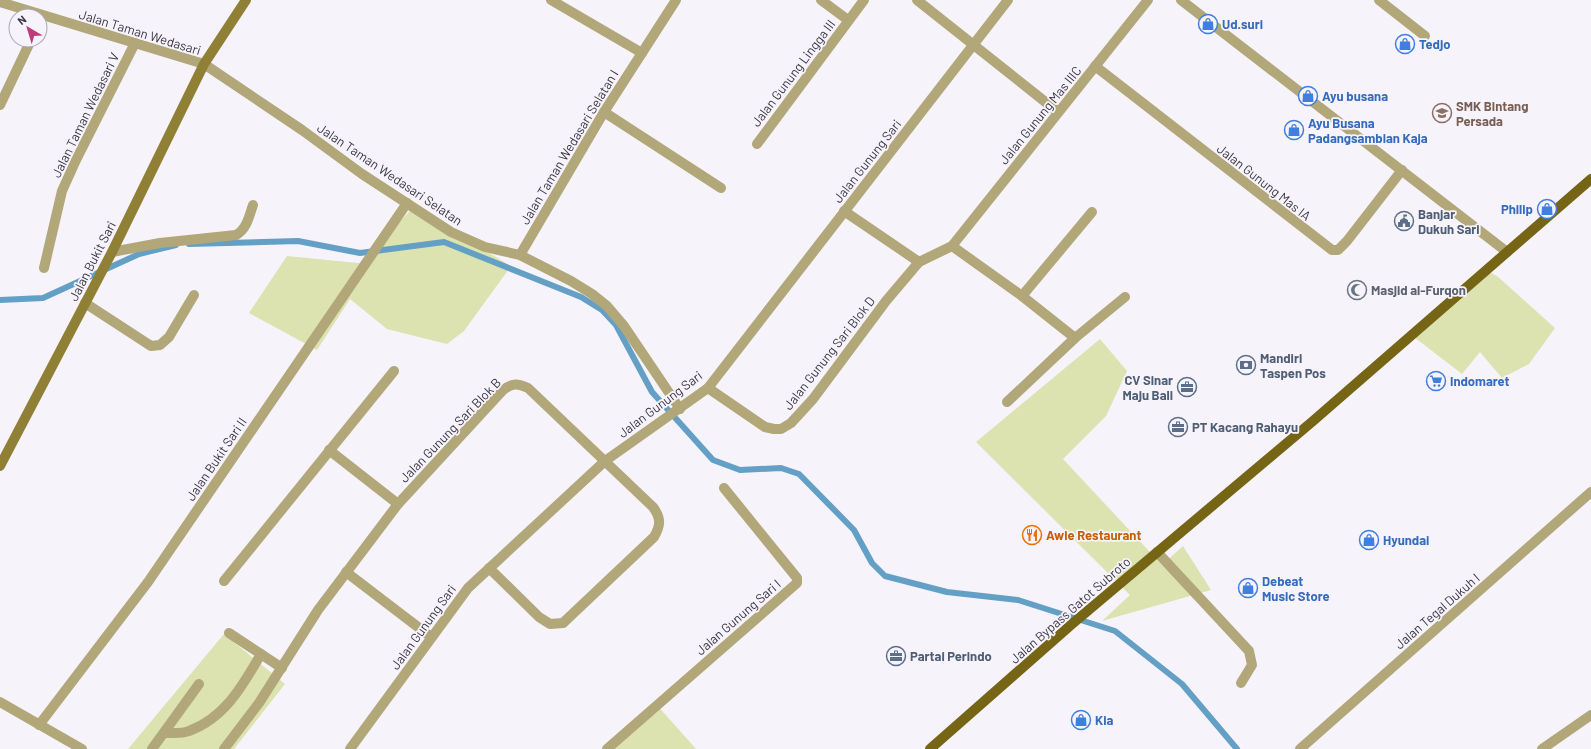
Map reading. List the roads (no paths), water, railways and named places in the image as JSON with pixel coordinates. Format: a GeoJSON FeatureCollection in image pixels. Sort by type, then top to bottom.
{"type":"FeatureCollection","features":[{"type":"Feature","properties":{"kind":"main road","name":"Jalan Bypass Gatot Subroto"},"geometry":{"type":"LineString","coordinates":[[930,749],[1158,552],[1313,421],[1591,179]]}},
{"type":"Feature","properties":{"kind":"street","name":"Jalan Bukit Sari"},"geometry":{"type":"LineString","coordinates":[[0,466],[112,252],[204,64],[246,0]]}},
{"type":"Feature","properties":{"kind":"street"},"geometry":{"type":"LineString","coordinates":[[551,0],[562,3],[642,53]]}},
{"type":"Feature","properties":{"kind":"street","name":"Jalan Taman Wedasari Selatan I"},"geometry":{"type":"LineString","coordinates":[[520,255],[604,112],[676,0]]}},
{"type":"Feature","properties":{"kind":"street"},"geometry":{"type":"LineString","coordinates":[[821,0],[848,20]]}},
{"type":"Feature","properties":{"kind":"street","name":"Jalan Gunung Lingga III"},"geometry":{"type":"LineString","coordinates":[[757,144],[864,0]]}},
{"type":"Feature","properties":{"kind":"street"},"geometry":{"type":"LineString","coordinates":[[918,0],[1058,112]]}},
{"type":"Feature","properties":{"kind":"street","name":"Jalan Gunung Sari"},"geometry":{"type":"LineString","coordinates":[[350,749],[468,588],[604,460],[680,409],[708,388],[1008,0]]}},
{"type":"Feature","properties":{"kind":"street","name":"Jalan Gunung Mas IIIC"},"geometry":{"type":"LineString","coordinates":[[952,246],[1148,0]]}},
{"type":"Feature","properties":{"kind":"street"},"geometry":{"type":"LineString","coordinates":[[1181,0],[1507,252]]}},
{"type":"Feature","properties":{"kind":"street"},"geometry":{"type":"LineString","coordinates":[[1379,0],[1425,36]]}},
{"type":"Feature","properties":{"kind":"street","name":"Jalan Taman Wedasari"},"geometry":{"type":"LineString","coordinates":[[0,2],[15,8]]}},
{"type":"Feature","properties":{"kind":"street","name":"Jalan Taman Wedasari"},"geometry":{"type":"LineString","coordinates":[[48,20],[135,43],[204,64]]}},
{"type":"Feature","properties":{"kind":"street","name":"Jalan Taman Wedasari V"},"geometry":{"type":"LineString","coordinates":[[44,268],[62,191],[135,43]]}},
{"type":"Feature","properties":{"kind":"street"},"geometry":{"type":"LineString","coordinates":[[0,105],[27,48]]}},
{"type":"Feature","properties":{"kind":"street","name":"Jalan Taman Wedasari Selatan"},"geometry":{"type":"LineString","coordinates":[[204,64],[451,232],[485,247],[520,255],[571,281],[592,294],[607,306],[624,326],[680,409]]}},
{"type":"Feature","properties":{"kind":"street","name":"Jalan Gunung Mas IA"},"geometry":{"type":"LineString","coordinates":[[1095,66],[1332,250],[1338,250],[1347,242],[1402,170]]}},
{"type":"Feature","properties":{"kind":"street"},"geometry":{"type":"LineString","coordinates":[[604,112],[721,188]]}},
{"type":"Feature","properties":{"kind":"street","name":"Jalan Bukit Sari II"},"geometry":{"type":"LineString","coordinates":[[39,725],[148,582],[407,203]]}},
{"type":"Feature","properties":{"kind":"street"},"geometry":{"type":"LineString","coordinates":[[112,252],[160,244],[236,235],[245,227],[253,205]]}},
{"type":"Feature","properties":{"kind":"street"},"geometry":{"type":"LineString","coordinates":[[844,211],[919,262]]}},
{"type":"Feature","properties":{"kind":"street"},"geometry":{"type":"LineString","coordinates":[[1022,296],[1092,212]]}},
{"type":"Feature","properties":{"kind":"street"},"geometry":{"type":"LineString","coordinates":[[952,246],[1022,296],[1075,338]]}},
{"type":"Feature","properties":{"kind":"street","name":"Jalan Gunung Sari Blok D"},"geometry":{"type":"LineString","coordinates":[[708,388],[765,427],[774,429],[788,426],[812,399],[886,301],[919,262],[952,246]]}},
{"type":"Feature","properties":{"kind":"street"},"geometry":{"type":"LineString","coordinates":[[85,303],[151,346],[160,345],[169,337],[194,295]]}},
{"type":"Feature","properties":{"kind":"street"},"geometry":{"type":"LineString","coordinates":[[1007,402],[1075,338],[1125,297]]}},
{"type":"Feature","properties":{"kind":"street"},"geometry":{"type":"LineString","coordinates":[[224,581],[394,370]]}},
{"type":"Feature","properties":{"kind":"street","name":"Jalan Gunung Sari Blok B"},"geometry":{"type":"LineString","coordinates":[[224,749],[282,668],[318,610],[398,504],[502,391],[509,385],[518,384],[528,388],[653,507],[659,516],[659,527],[654,537],[563,623],[550,624],[539,617],[489,568]]}},
{"type":"Feature","properties":{"kind":"street"},"geometry":{"type":"LineString","coordinates":[[330,450],[398,504]]}},
{"type":"Feature","properties":{"kind":"street","name":"Jalan Gunung Sari I"},"geometry":{"type":"LineString","coordinates":[[606,749],[797,583],[797,578],[724,488]]}},
{"type":"Feature","properties":{"kind":"street","name":"Jalan Tegal Dukuh I"},"geometry":{"type":"LineString","coordinates":[[1300,749],[1591,492]]}},
{"type":"Feature","properties":{"kind":"street"},"geometry":{"type":"LineString","coordinates":[[1158,552],[1249,651],[1252,665],[1241,683]]}},
{"type":"Feature","properties":{"kind":"street"},"geometry":{"type":"LineString","coordinates":[[346,572],[432,637]]}},
{"type":"Feature","properties":{"kind":"street"},"geometry":{"type":"LineString","coordinates":[[229,633],[282,668]]}},
{"type":"Feature","properties":{"kind":"street"},"geometry":{"type":"LineString","coordinates":[[165,733],[188,732],[210,721],[238,693],[261,654]]}},
{"type":"Feature","properties":{"kind":"street"},"geometry":{"type":"LineString","coordinates":[[152,749],[199,684]]}},
{"type":"Feature","properties":{"kind":"street"},"geometry":{"type":"LineString","coordinates":[[0,702],[82,749]]}},
{"type":"Feature","properties":{"kind":"street"},"geometry":{"type":"LineString","coordinates":[[1542,749],[1591,715]]}},
{"type":"Feature","properties":{"kind":"waterway"},"geometry":{"type":"LineString","coordinates":[[189,244],[298,241],[360,253],[444,242],[581,297],[602,310],[616,325],[652,392],[713,460],[740,470],[781,468],[799,474],[854,530],[872,563],[885,576],[947,592],[1018,600],[1115,631],[1182,684],[1237,749]]}},
{"type":"Feature","properties":{"kind":"waterway"},"geometry":{"type":"LineString","coordinates":[[0,300],[43,298],[139,254],[176,245]]}},
{"type":"Feature","properties":{"kind":"place","name":"Ud.suri"},"geometry":{"type":"Point","coordinates":[1208,24]}},
{"type":"Feature","properties":{"kind":"place","name":"Tedjo"},"geometry":{"type":"Point","coordinates":[1405,44]}},
{"type":"Feature","properties":{"kind":"place","name":"Ayu busana"},"geometry":{"type":"Point","coordinates":[1308,96]}},
{"type":"Feature","properties":{"kind":"place","name":"SMK Bintang Persada"},"geometry":{"type":"Point","coordinates":[1442,113]}},
{"type":"Feature","properties":{"kind":"place","name":"Ayu Busana Padangsambian Kaja"},"geometry":{"type":"Point","coordinates":[1294,130]}},
{"type":"Feature","properties":{"kind":"place","name":"Philip"},"geometry":{"type":"Point","coordinates":[1547,209]}},
{"type":"Feature","properties":{"kind":"place","name":"Banjar Dukuh Sari"},"geometry":{"type":"Point","coordinates":[1404,221]}},
{"type":"Feature","properties":{"kind":"place","name":"Masjid al-Furqon"},"geometry":{"type":"Point","coordinates":[1357,290]}},
{"type":"Feature","properties":{"kind":"place","name":"Mandiri Taspen Pos"},"geometry":{"type":"Point","coordinates":[1246,365]}},
{"type":"Feature","properties":{"kind":"place","name":"Indomaret"},"geometry":{"type":"Point","coordinates":[1436,381]}},
{"type":"Feature","properties":{"kind":"place","name":"CV Sinar Maju Bali"},"geometry":{"type":"Point","coordinates":[1187,387]}},
{"type":"Feature","properties":{"kind":"place","name":"PT Kacang Rahayu"},"geometry":{"type":"Point","coordinates":[1178,427]}},
{"type":"Feature","properties":{"kind":"place","name":"Awie Restaurant"},"geometry":{"type":"Point","coordinates":[1032,535]}},
{"type":"Feature","properties":{"kind":"place","name":"Hyundai"},"geometry":{"type":"Point","coordinates":[1369,540]}},
{"type":"Feature","properties":{"kind":"place","name":"Debeat Music Store"},"geometry":{"type":"Point","coordinates":[1248,588]}},
{"type":"Feature","properties":{"kind":"place","name":"Partai Perindo"},"geometry":{"type":"Point","coordinates":[896,656]}},
{"type":"Feature","properties":{"kind":"place","name":"Kia"},"geometry":{"type":"Point","coordinates":[1081,720]}}]}
